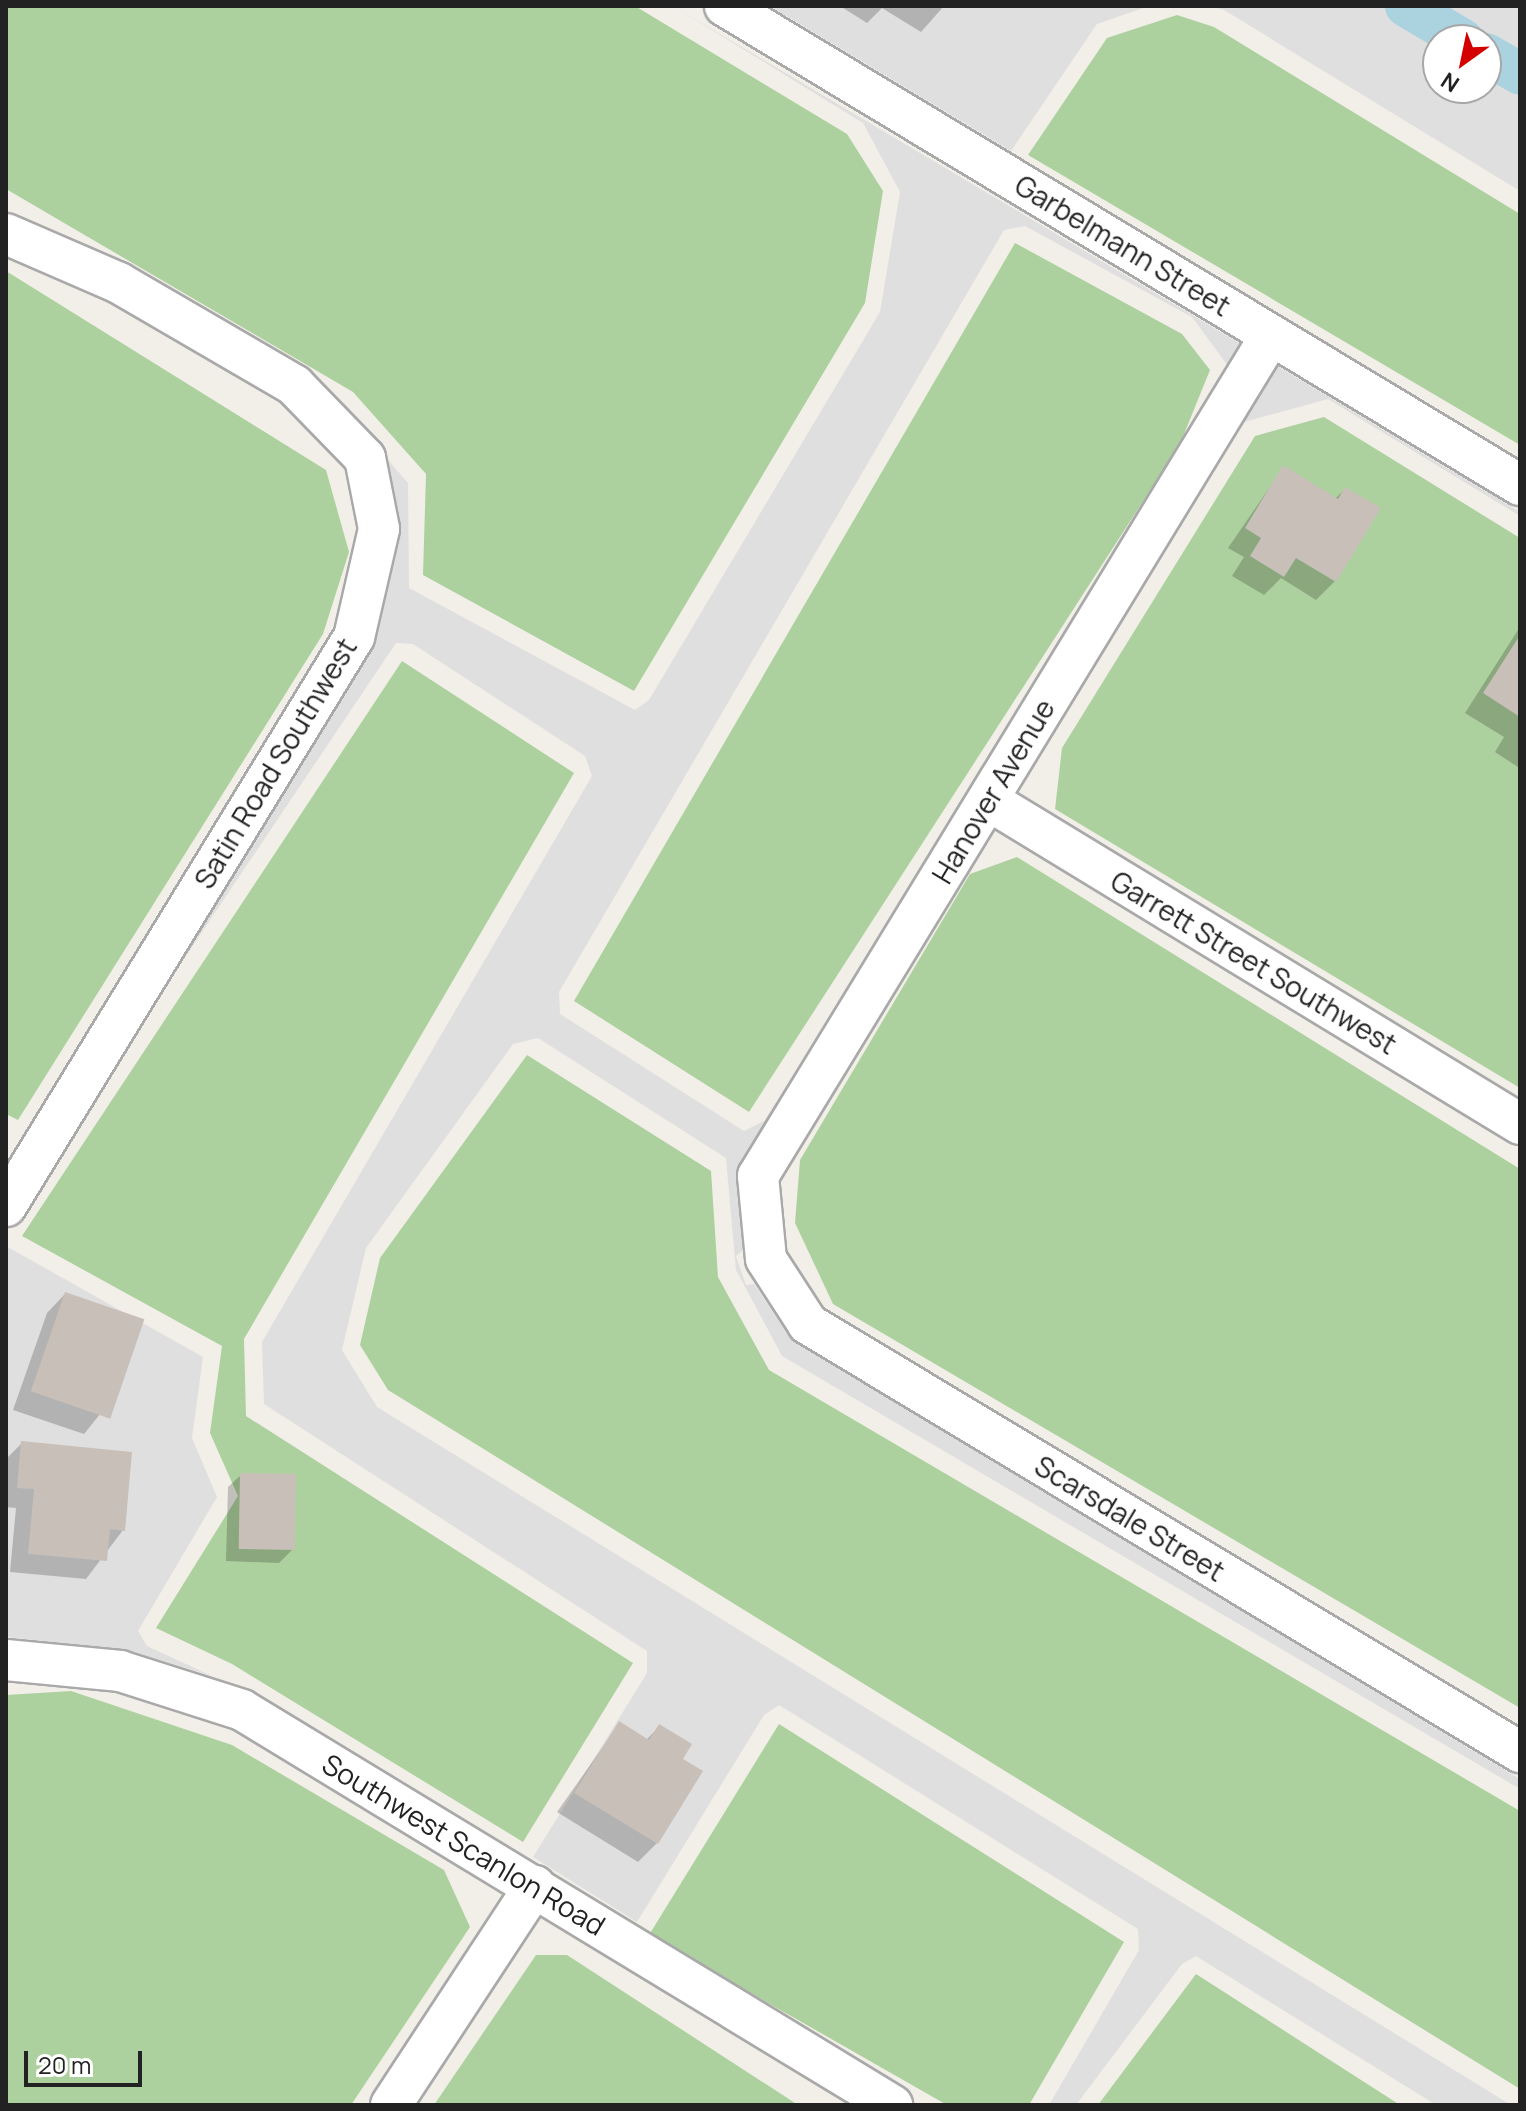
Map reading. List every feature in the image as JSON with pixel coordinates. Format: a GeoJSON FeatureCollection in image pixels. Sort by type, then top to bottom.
{"type":"FeatureCollection","features":[{"type":"Feature","properties":{"kind":"street","name":"Garbelmann Street"},"geometry":{"type":"LineString","coordinates":[[725,6],[1520,485]]}},
{"type":"Feature","properties":{"kind":"street","name":"Satin Road Southwest"},"geometry":{"type":"LineString","coordinates":[[6,234],[119,283],[294,385],[365,458],[379,529],[354,637],[6,1206]]}},
{"type":"Feature","properties":{"kind":"street","name":"Hanover Avenue"},"geometry":{"type":"LineString","coordinates":[[766,1259],[758,1176],[1271,335]]}},
{"type":"Feature","properties":{"kind":"street","name":"Garrett Street Southwest"},"geometry":{"type":"LineString","coordinates":[[988,800],[1520,1124]]}},
{"type":"Feature","properties":{"kind":"street","name":"Scarsdale Street"},"geometry":{"type":"LineString","coordinates":[[766,1259],[808,1324],[1520,1752]]}},
{"type":"Feature","properties":{"kind":"street","name":"Southwest Scanlon Road"},"geometry":{"type":"LineString","coordinates":[[6,1660],[120,1671],[242,1710],[892,2105]]}},
{"type":"Feature","properties":{"kind":"street"},"geometry":{"type":"LineString","coordinates":[[391,2105],[535,1886]]}},
{"type":"Feature","properties":{"kind":"shaded area"},"geometry":{"type":"Polygon","coordinates":[[[673,6],[1241,344],[1228,366],[1192,317],[1025,226],[1004,230],[559,992],[560,1014],[744,1131],[764,1121],[832,1017],[737,1181],[743,1250],[736,1256],[746,1285],[754,1284],[790,1338],[1520,1779],[1520,1789],[782,1356],[736,1270],[726,1158],[538,1038],[513,1044],[366,1248],[342,1350],[377,1407],[1511,2105],[1436,2105],[1196,1956],[1182,1964],[1076,2105],[1049,2105],[1139,1950],[1138,1929],[779,1705],[764,1715],[637,1922],[533,1857],[647,1673],[647,1651],[264,1404],[262,1342],[592,776],[585,756],[413,644],[396,643],[145,1017],[372,647],[399,532],[388,460],[408,483],[409,588],[635,710],[649,700],[880,312],[900,192],[863,123],[673,6]]]}},
{"type":"Feature","properties":{"kind":"shaded area"},"geometry":{"type":"Polygon","coordinates":[[[770,6],[1149,6],[1097,24],[1011,151],[770,6]]]}},
{"type":"Feature","properties":{"kind":"shaded area"},"geometry":{"type":"Polygon","coordinates":[[[1210,6],[1520,6],[1520,191],[1224,10],[1210,6]]]}},
{"type":"Feature","properties":{"kind":"shaded area"},"geometry":{"type":"Polygon","coordinates":[[[1276,365],[1520,512],[1520,516],[1328,399],[1244,422],[1183,519],[1276,365]]]}},
{"type":"Feature","properties":{"kind":"shaded area"},"geometry":{"type":"Polygon","coordinates":[[[6,1246],[203,1357],[192,1438],[217,1497],[138,1631],[147,1646],[212,1676],[128,1650],[6,1637],[6,1246]]]}},
{"type":"Feature","properties":{"kind":"green space"},"geometry":{"type":"Polygon","coordinates":[[[6,6],[635,6],[847,134],[883,191],[865,303],[634,691],[423,575],[426,474],[353,392],[6,189],[6,6]]]}},
{"type":"Feature","properties":{"kind":"green space"},"geometry":{"type":"Polygon","coordinates":[[[1177,15],[1214,27],[1520,214],[1520,445],[1028,155],[1107,38],[1177,15]]]}},
{"type":"Feature","properties":{"kind":"green space"},"geometry":{"type":"Polygon","coordinates":[[[1015,243],[1182,334],[1210,370],[1180,444],[749,1112],[574,1001],[1015,243]]]}},
{"type":"Feature","properties":{"kind":"green space"},"geometry":{"type":"Polygon","coordinates":[[[6,271],[326,470],[349,552],[323,634],[18,1120],[6,1114],[6,271]]]}},
{"type":"Feature","properties":{"kind":"green space"},"geometry":{"type":"Polygon","coordinates":[[[1324,417],[1520,538],[1520,1088],[1055,809],[1062,748],[1255,436],[1324,417]]]}},
{"type":"Feature","properties":{"kind":"green space"},"geometry":{"type":"Polygon","coordinates":[[[402,661],[574,773],[244,1339],[246,1416],[633,1663],[523,1842],[232,1664],[156,1628],[238,1496],[210,1433],[222,1346],[22,1236],[402,661]]]}},
{"type":"Feature","properties":{"kind":"green space"},"geometry":{"type":"Polygon","coordinates":[[[1017,857],[1520,1169],[1520,1708],[833,1304],[795,1223],[800,1160],[970,874],[1017,857]]]}},
{"type":"Feature","properties":{"kind":"green space"},"geometry":{"type":"Polygon","coordinates":[[[527,1055],[711,1171],[718,1277],[769,1370],[1520,1811],[1520,2089],[388,1390],[360,1345],[380,1258],[527,1055]]]}},
{"type":"Feature","properties":{"kind":"green space"},"geometry":{"type":"Polygon","coordinates":[[[71,1691],[232,1745],[444,1870],[470,1927],[351,2105],[6,2105],[6,1695],[71,1691]]]}},
{"type":"Feature","properties":{"kind":"green space"},"geometry":{"type":"Polygon","coordinates":[[[779,1724],[1124,1942],[1029,2105],[947,2105],[649,1935],[779,1724]]]}},
{"type":"Feature","properties":{"kind":"green space"},"geometry":{"type":"Polygon","coordinates":[[[536,1955],[567,1955],[798,2105],[434,2105],[536,1955]]]}},
{"type":"Feature","properties":{"kind":"green space"},"geometry":{"type":"Polygon","coordinates":[[[1196,1974],[1400,2105],[1098,2105],[1196,1974]]]}},
{"type":"Feature","properties":{"kind":"building"},"geometry":{"type":"Polygon","coordinates":[[[1283,465],[1338,499],[1345,487],[1381,508],[1336,582],[1296,558],[1284,577],[1250,556],[1261,538],[1245,528],[1283,465]]]}},
{"type":"Feature","properties":{"kind":"building"},"geometry":{"type":"Polygon","coordinates":[[[1520,635],[1520,717],[1483,693],[1520,635]]]}},
{"type":"Feature","properties":{"kind":"building"},"geometry":{"type":"Polygon","coordinates":[[[65,1292],[144,1319],[110,1419],[31,1391],[65,1292]]]}},
{"type":"Feature","properties":{"kind":"building"},"geometry":{"type":"Polygon","coordinates":[[[21,1441],[132,1452],[125,1531],[110,1529],[107,1561],[28,1554],[34,1489],[17,1488],[21,1441]]]}},
{"type":"Feature","properties":{"kind":"building"},"geometry":{"type":"Polygon","coordinates":[[[240,1473],[296,1474],[295,1550],[239,1549],[240,1473]]]}},
{"type":"Feature","properties":{"kind":"building"},"geometry":{"type":"Polygon","coordinates":[[[619,1721],[649,1740],[659,1724],[692,1744],[683,1759],[703,1771],[658,1844],[574,1793],[619,1721]]]}},
{"type":"Feature","properties":{"kind":"waterway"},"geometry":{"type":"LineString","coordinates":[[1406,6],[1436,24]]}},
{"type":"Feature","properties":{"kind":"waterway"},"geometry":{"type":"LineString","coordinates":[[1502,63],[1520,74]]}}]}
